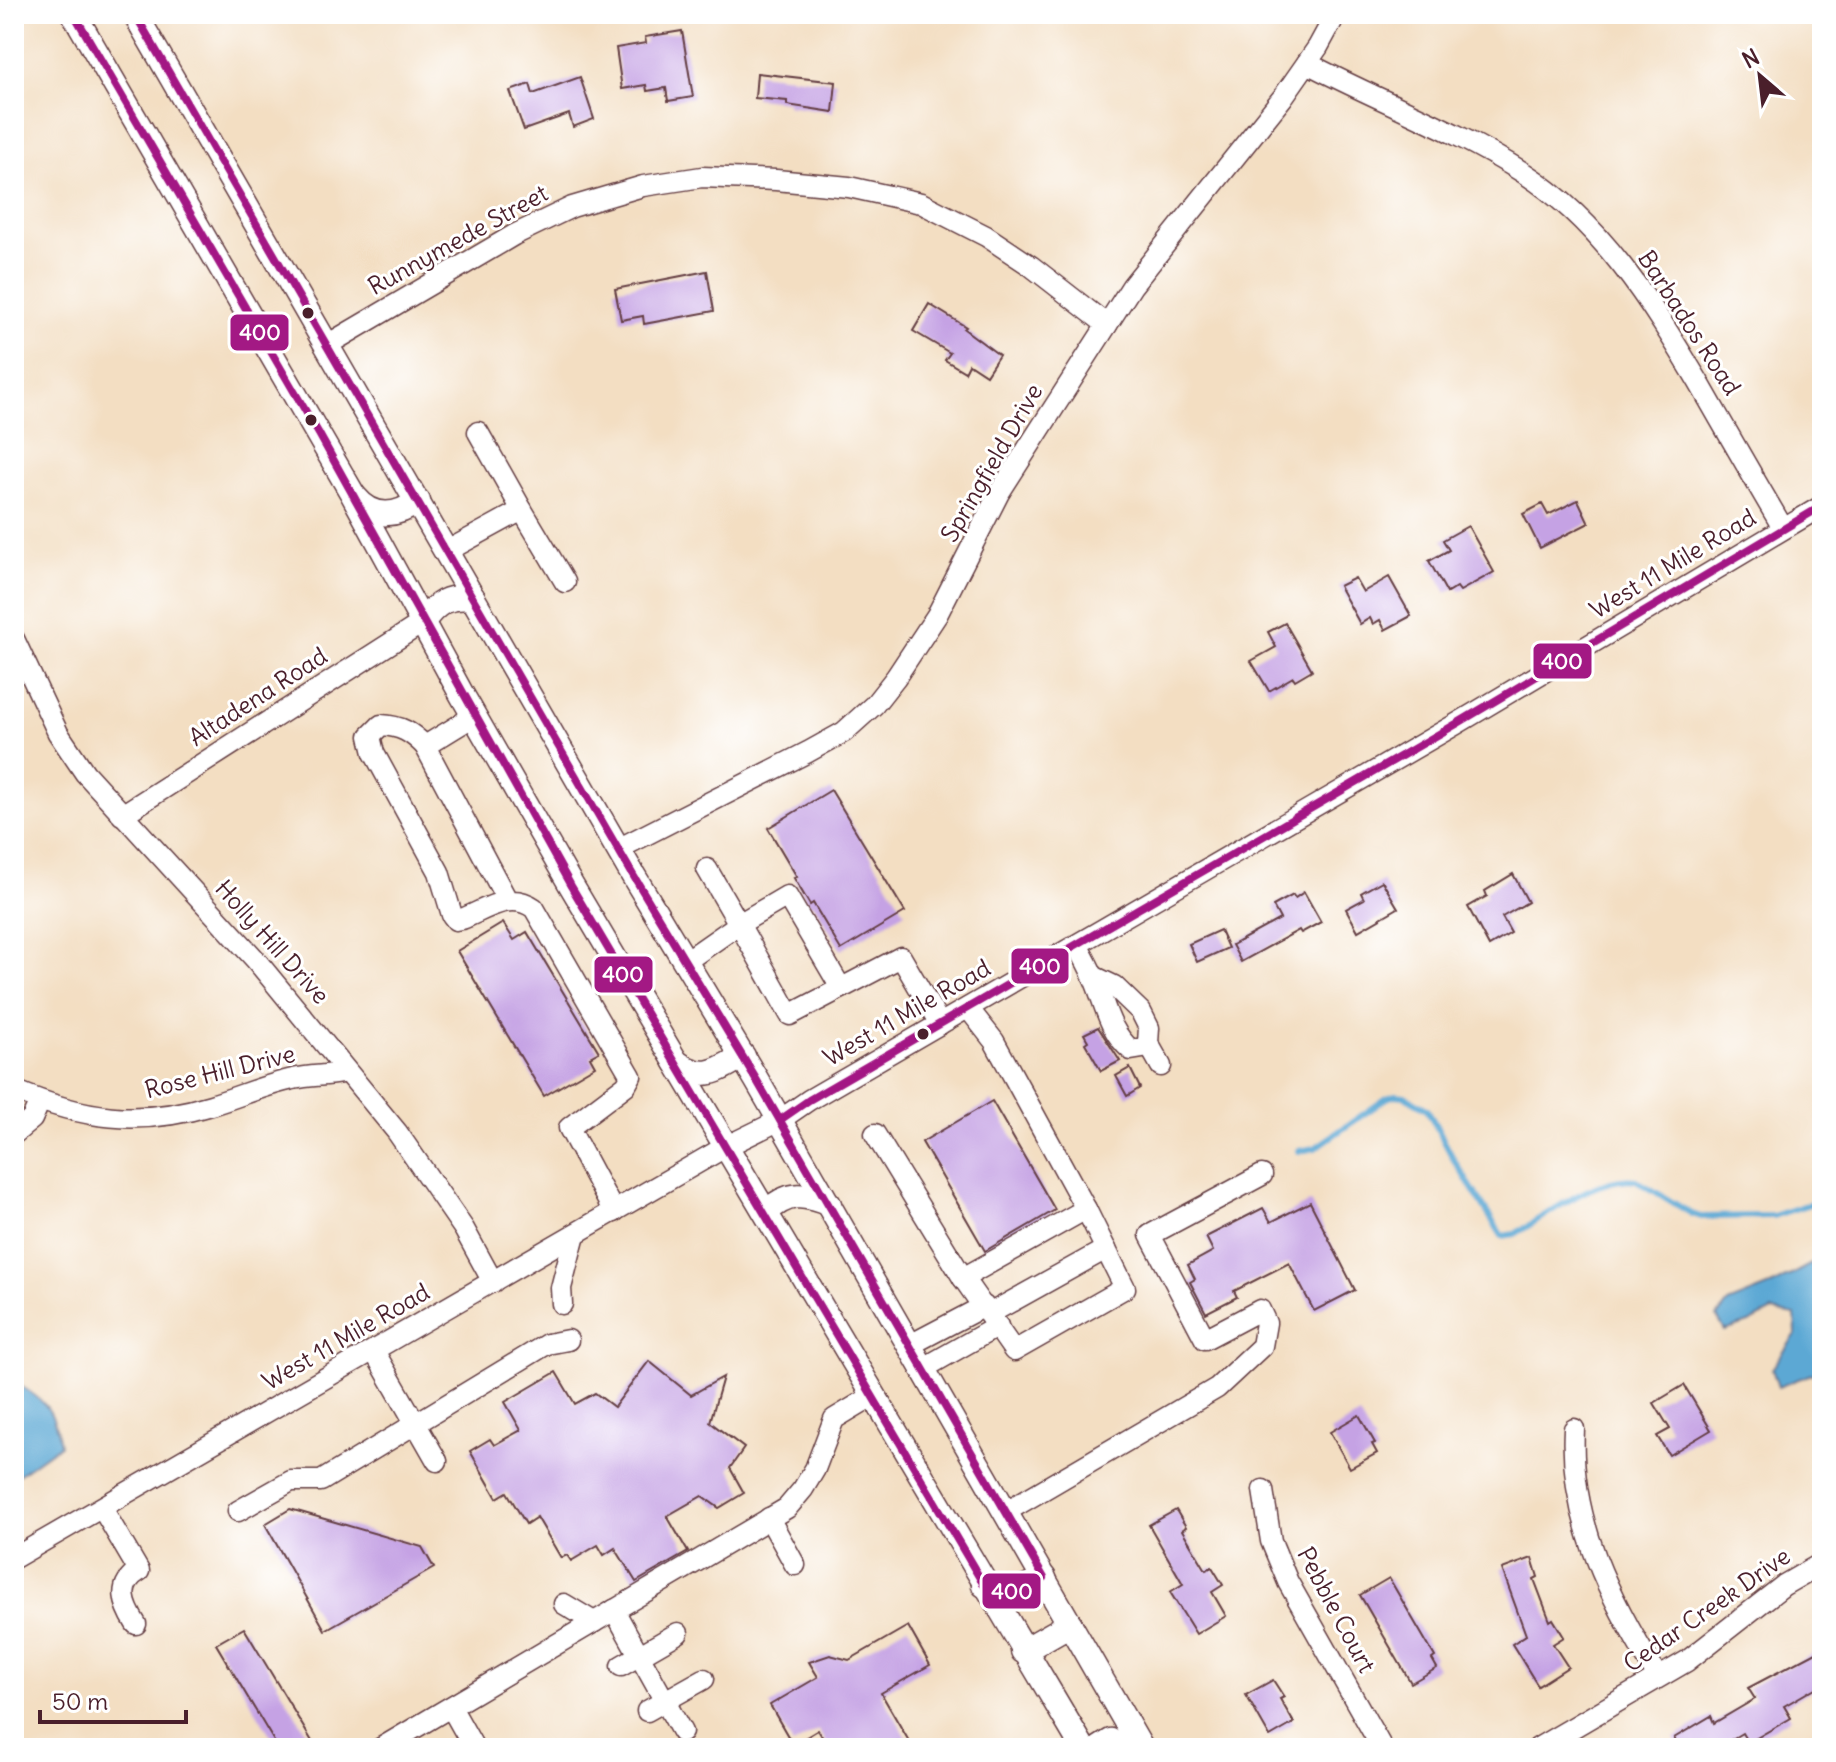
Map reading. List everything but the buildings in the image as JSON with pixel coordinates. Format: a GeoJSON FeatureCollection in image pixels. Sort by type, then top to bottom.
{"type":"FeatureCollection","features":[{"type":"Feature","properties":{"kind":"main road"},"geometry":{"type":"LineString","coordinates":[[74,14],[352,493],[474,716],[725,1147],[1083,1748]]}},
{"type":"Feature","properties":{"kind":"main road"},"geometry":{"type":"LineString","coordinates":[[135,14],[618,849],[829,1204],[1141,1748]]}},
{"type":"Feature","properties":{"kind":"main road"},"geometry":{"type":"LineString","coordinates":[[352,493],[362,505],[375,513],[391,514],[406,510],[418,501]]}},
{"type":"Feature","properties":{"kind":"main road"},"geometry":{"type":"LineString","coordinates":[[422,623],[432,608],[441,602],[451,598],[473,598]]}},
{"type":"Feature","properties":{"kind":"main road"},"geometry":{"type":"LineString","coordinates":[[676,1062],[699,1074],[711,1073],[743,1056]]}},
{"type":"Feature","properties":{"kind":"main road"},"geometry":{"type":"LineString","coordinates":[[766,1212],[777,1202],[794,1196],[811,1196],[829,1204]]}},
{"type":"Feature","properties":{"kind":"main road"},"geometry":{"type":"LineString","coordinates":[[984,1585],[1014,1594],[1044,1578]]}},
{"type":"Feature","properties":{"kind":"main road"},"geometry":{"type":"LineString","coordinates":[[1023,1651],[1070,1624]]}},
{"type":"Feature","properties":{"kind":"main road"},"geometry":{"type":"LineString","coordinates":[[1100,1748],[1111,1741],[1122,1748]]}},
{"type":"Feature","properties":{"kind":"street","name":"Springfield Drive"},"geometry":{"type":"LineString","coordinates":[[618,849],[844,732],[874,705],[937,615],[999,493],[1132,286],[1283,97],[1336,14]]}},
{"type":"Feature","properties":{"kind":"street","name":"Barbados Road"},"geometry":{"type":"LineString","coordinates":[[1307,63],[1466,139],[1526,174],[1574,211],[1607,247],[1655,309],[1783,528]]}},
{"type":"Feature","properties":{"kind":"street","name":"Runnymede Street"},"geometry":{"type":"LineString","coordinates":[[327,345],[514,235],[572,207],[643,186],[702,177],[849,187],[921,203],[986,236],[1107,325]]}},
{"type":"Feature","properties":{"kind":"street"},"geometry":{"type":"LineString","coordinates":[[478,432],[565,582]]}},
{"type":"Feature","properties":{"kind":"street","name":"West 11 Mile Road"},"geometry":{"type":"LineString","coordinates":[[14,1558],[725,1147],[780,1120],[1822,506]]}},
{"type":"Feature","properties":{"kind":"street"},"geometry":{"type":"LineString","coordinates":[[447,551],[522,510]]}},
{"type":"Feature","properties":{"kind":"street","name":"Altadena Road"},"geometry":{"type":"LineString","coordinates":[[122,815],[422,623]]}},
{"type":"Feature","properties":{"kind":"street","name":"Holly Hill Drive"},"geometry":{"type":"LineString","coordinates":[[14,639],[31,681],[58,733],[85,773],[304,1015],[428,1174],[464,1229],[493,1282]]}},
{"type":"Feature","properties":{"kind":"street"},"geometry":{"type":"LineString","coordinates":[[425,746],[474,716]]}},
{"type":"Feature","properties":{"kind":"street"},"geometry":{"type":"LineString","coordinates":[[507,900],[425,746],[412,733],[397,726],[381,725],[370,736],[374,753],[439,872],[452,915],[456,920],[507,900],[523,900],[534,908],[631,1076],[626,1085],[569,1128],[614,1212]]}},
{"type":"Feature","properties":{"kind":"street"},"geometry":{"type":"LineString","coordinates":[[707,869],[790,1015],[901,957],[940,1024]]}},
{"type":"Feature","properties":{"kind":"street"},"geometry":{"type":"LineString","coordinates":[[686,961],[739,924],[787,896],[841,988]]}},
{"type":"Feature","properties":{"kind":"street"},"geometry":{"type":"LineString","coordinates":[[1077,945],[1093,976],[1112,1028],[1122,1042],[1131,1050],[1143,1048],[1148,1043]]}},
{"type":"Feature","properties":{"kind":"street"},"geometry":{"type":"LineString","coordinates":[[1093,976],[1114,986],[1141,1012],[1149,1028],[1148,1043],[1161,1066]]}},
{"type":"Feature","properties":{"kind":"street"},"geometry":{"type":"LineString","coordinates":[[875,1134],[963,1278],[1014,1351],[1125,1288],[1086,1209],[994,1041],[968,1008]]}},
{"type":"Feature","properties":{"kind":"street","name":"Rose Hill Drive"},"geometry":{"type":"LineString","coordinates":[[14,1090],[71,1111],[137,1119],[209,1106],[292,1079],[347,1072]]}},
{"type":"Feature","properties":{"kind":"street"},"geometry":{"type":"LineString","coordinates":[[14,1134],[32,1119],[40,1101]]}},
{"type":"Feature","properties":{"kind":"street"},"geometry":{"type":"LineString","coordinates":[[1005,1512],[1217,1388],[1262,1346],[1266,1323],[1260,1310],[1205,1339],[1150,1235],[1262,1175]]}},
{"type":"Feature","properties":{"kind":"street"},"geometry":{"type":"LineString","coordinates":[[963,1278],[1086,1209]]}},
{"type":"Feature","properties":{"kind":"street"},"geometry":{"type":"LineString","coordinates":[[562,1304],[561,1288],[575,1234]]}},
{"type":"Feature","properties":{"kind":"street"},"geometry":{"type":"LineString","coordinates":[[910,1345],[990,1315],[1106,1249]]}},
{"type":"Feature","properties":{"kind":"street"},"geometry":{"type":"LineString","coordinates":[[924,1368],[990,1315]]}},
{"type":"Feature","properties":{"kind":"street"},"geometry":{"type":"LineString","coordinates":[[238,1511],[291,1481],[321,1481],[547,1344],[568,1340]]}},
{"type":"Feature","properties":{"kind":"street"},"geometry":{"type":"LineString","coordinates":[[374,1351],[437,1461]]}},
{"type":"Feature","properties":{"kind":"street"},"geometry":{"type":"LineString","coordinates":[[381,1748],[787,1508],[815,1469],[834,1419],[874,1395]]}},
{"type":"Feature","properties":{"kind":"street"},"geometry":{"type":"LineString","coordinates":[[1574,1429],[1573,1455],[1584,1528],[1601,1573],[1632,1635],[1658,1677]]}},
{"type":"Feature","properties":{"kind":"street","name":"Pebble Court"},"geometry":{"type":"LineString","coordinates":[[1263,1490],[1271,1541],[1288,1582],[1382,1748]]}},
{"type":"Feature","properties":{"kind":"street"},"geometry":{"type":"LineString","coordinates":[[102,1508],[139,1571],[124,1587],[123,1601],[136,1624]]}},
{"type":"Feature","properties":{"kind":"street"},"geometry":{"type":"LineString","coordinates":[[769,1518],[795,1565]]}},
{"type":"Feature","properties":{"kind":"street","name":"Cedar Creek Drive"},"geometry":{"type":"LineString","coordinates":[[1538,1748],[1687,1661],[1784,1585],[1822,1563]]}},
{"type":"Feature","properties":{"kind":"street"},"geometry":{"type":"LineString","coordinates":[[564,1604],[594,1622]]}},
{"type":"Feature","properties":{"kind":"street"},"geometry":{"type":"LineString","coordinates":[[614,1610],[640,1656],[656,1706],[682,1732]]}},
{"type":"Feature","properties":{"kind":"street"},"geometry":{"type":"LineString","coordinates":[[621,1666],[678,1633]]}},
{"type":"Feature","properties":{"kind":"street"},"geometry":{"type":"LineString","coordinates":[[656,1706],[704,1679]]}},
{"type":"Feature","properties":{"kind":"street"},"geometry":{"type":"LineString","coordinates":[[451,1707],[474,1748]]}},
{"type":"Feature","properties":{"kind":"water"},"geometry":{"type":"Polygon","coordinates":[[[1822,1258],[1822,1367],[1778,1387],[1772,1369],[1796,1334],[1795,1315],[1772,1311],[1725,1331],[1717,1317],[1728,1303],[1773,1285],[1822,1258]]]}},
{"type":"Feature","properties":{"kind":"water"},"geometry":{"type":"Polygon","coordinates":[[[14,1382],[41,1400],[55,1422],[60,1445],[14,1478],[14,1382]]]}},
{"type":"Feature","properties":{"kind":"waterway"},"geometry":{"type":"LineString","coordinates":[[1299,1151],[1315,1148],[1387,1098],[1405,1096],[1427,1109],[1454,1160],[1502,1236],[1515,1234],[1590,1189],[1621,1180],[1636,1180],[1701,1217],[1773,1216],[1822,1200]]}},
{"type":"Feature","properties":{"kind":"transit line","name":"400"},"geometry":{"type":"LineString","coordinates":[[74,14],[319,434],[571,886],[984,1585],[1008,1591],[1029,1586],[1044,1578],[135,14]]}},
{"type":"Feature","properties":{"kind":"transit line","name":"400"},"geometry":{"type":"LineString","coordinates":[[780,1120],[809,1100],[1458,723],[1822,506]]}}]}
